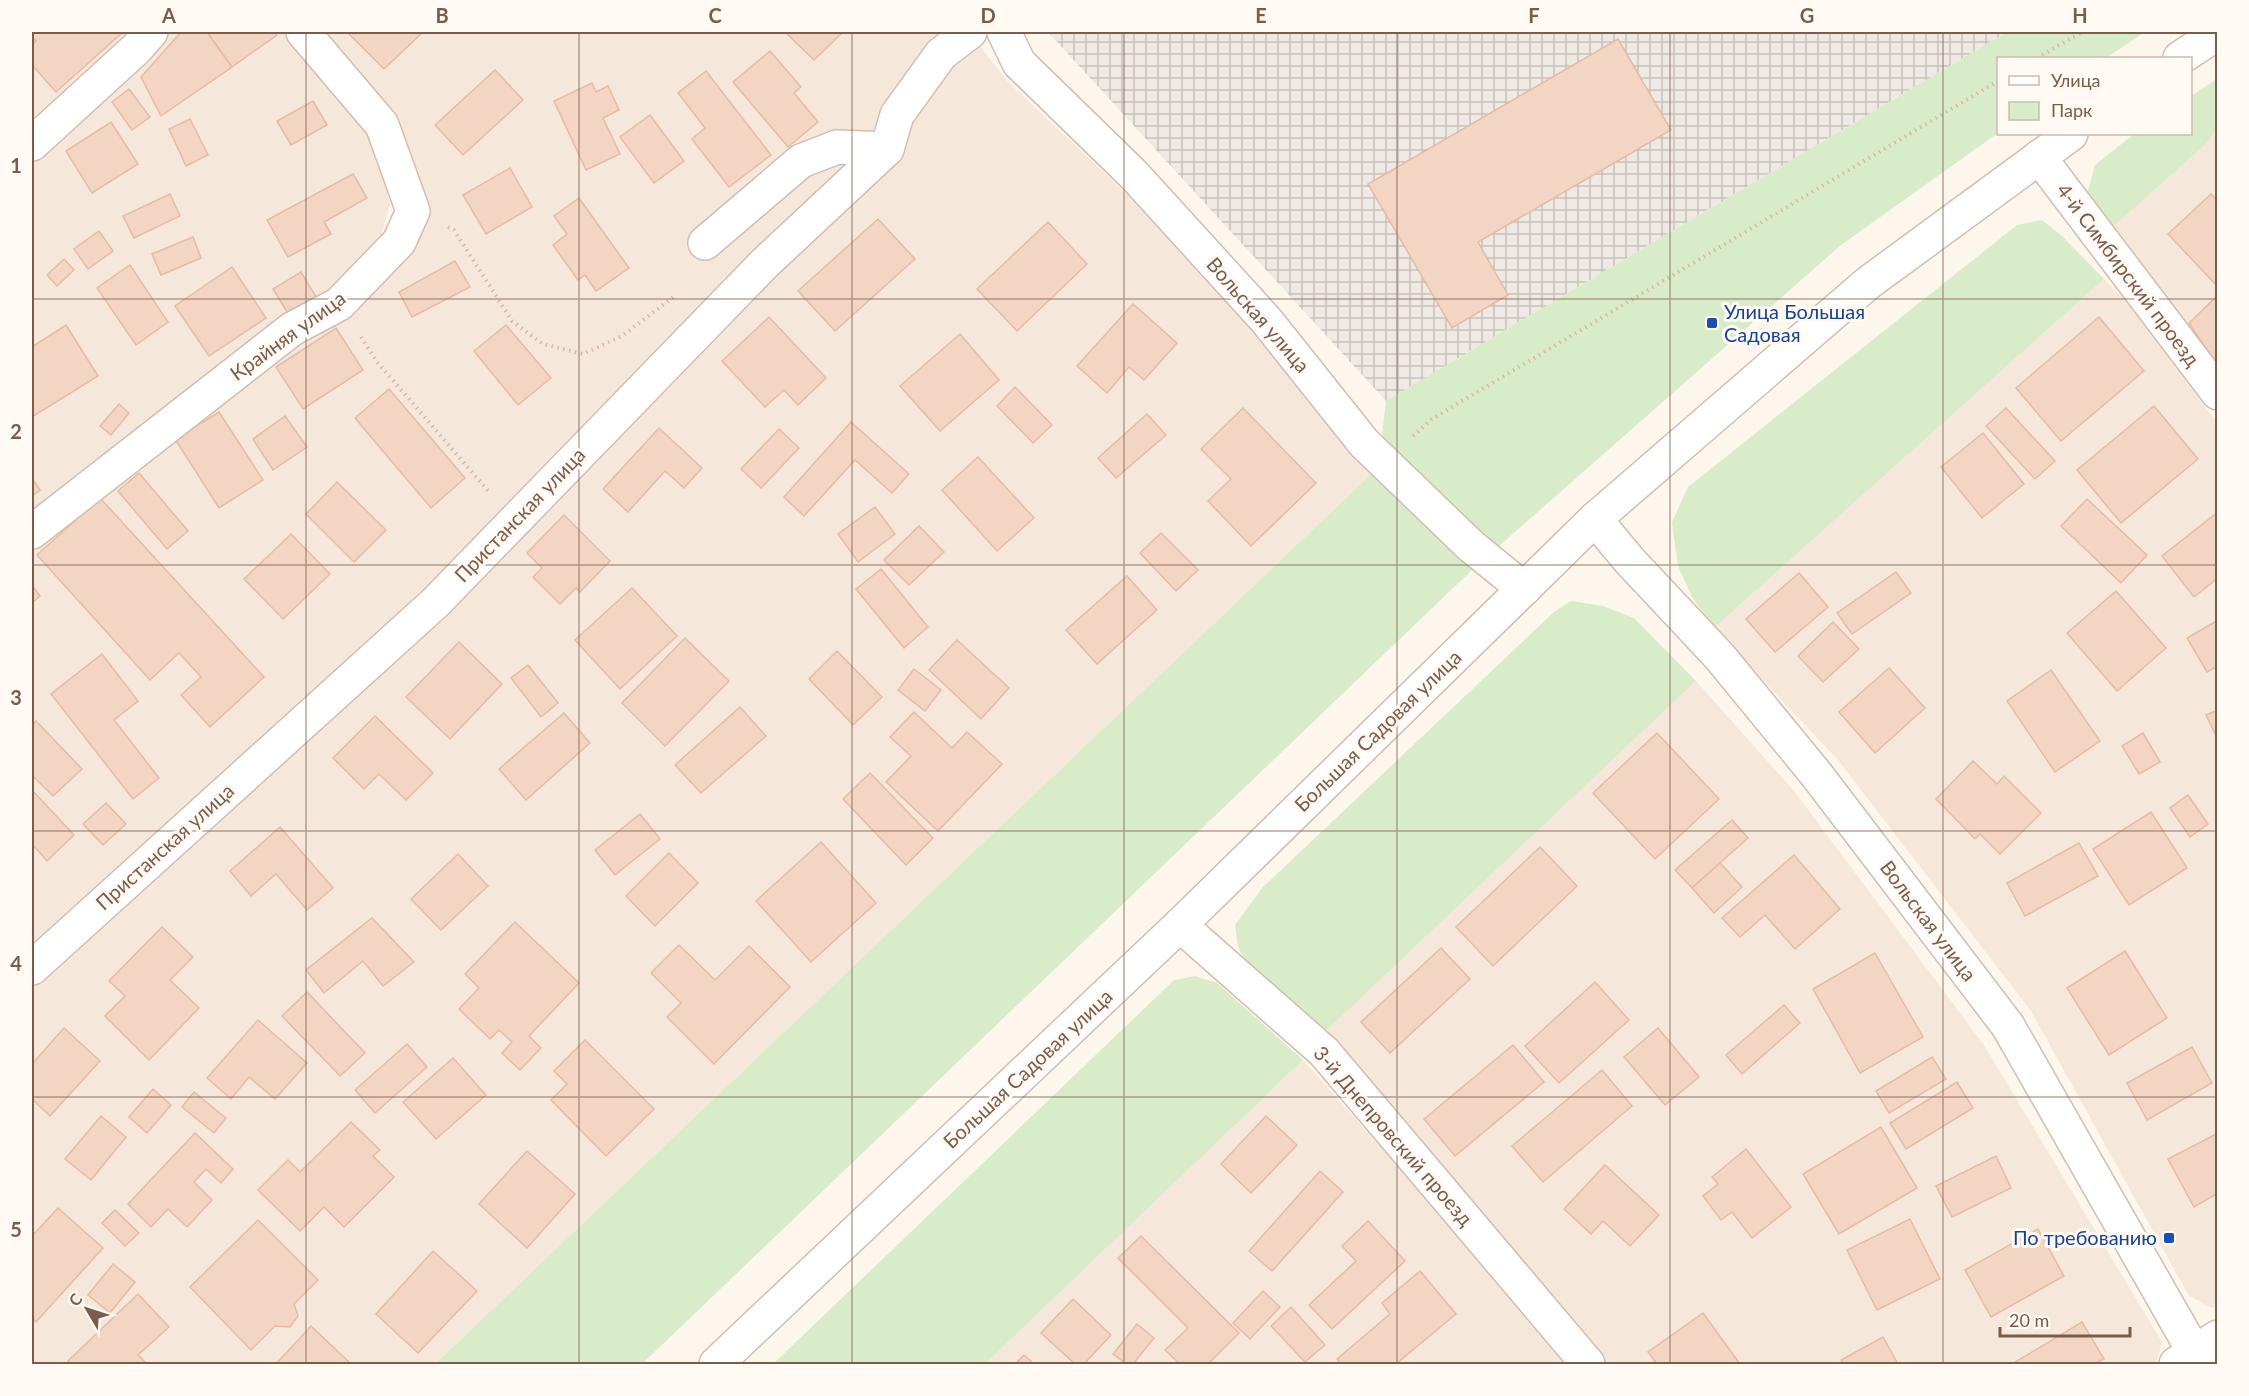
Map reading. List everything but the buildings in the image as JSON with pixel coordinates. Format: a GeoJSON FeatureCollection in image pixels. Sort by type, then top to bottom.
{"type":"FeatureCollection","features":[{"type":"Feature","properties":{"kind":"street"},"geometry":{"type":"LineString","coordinates":[[32,144],[137,48],[151,32]]}},
{"type":"Feature","properties":{"kind":"street"},"geometry":{"type":"LineString","coordinates":[[303,32],[382,125],[413,211]]}},
{"type":"Feature","properties":{"kind":"street"},"geometry":{"type":"LineString","coordinates":[[705,243],[801,161],[837,147],[887,149],[897,115],[941,54],[970,32]]}},
{"type":"Feature","properties":{"kind":"street","name":"Вольская улица"},"geometry":{"type":"LineString","coordinates":[[1004,32],[1018,63],[1134,174],[1266,320],[1364,443],[1471,546],[1524,589]]}},
{"type":"Feature","properties":{"kind":"street"},"geometry":{"type":"LineString","coordinates":[[2181,57],[2217,33]]}},
{"type":"Feature","properties":{"kind":"street","name":"Большая Садовая улица"},"geometry":{"type":"LineString","coordinates":[[718,1364],[1180,925],[1595,519],[1868,283],[2070,135]]}},
{"type":"Feature","properties":{"kind":"street","name":"Пристанская улица"},"geometry":{"type":"LineString","coordinates":[[32,968],[435,603],[765,263],[887,149]]}},
{"type":"Feature","properties":{"kind":"street","name":"4-й Симбирский проезд"},"geometry":{"type":"LineString","coordinates":[[2039,157],[2217,393]]}},
{"type":"Feature","properties":{"kind":"street","name":"Крайняя улица"},"geometry":{"type":"LineString","coordinates":[[32,532],[292,329],[339,304],[399,242],[413,211]]}},
{"type":"Feature","properties":{"kind":"street","name":"Вольская улица"},"geometry":{"type":"LineString","coordinates":[[1595,519],[1629,560],[1720,657],[1816,774],[2008,1026],[2197,1355]]}},
{"type":"Feature","properties":{"kind":"street","name":"3-й Днепровский проезд"},"geometry":{"type":"LineString","coordinates":[[1180,925],[1324,1052],[1588,1365]]}},
{"type":"Feature","properties":{"kind":"path"},"geometry":{"type":"LineString","coordinates":[[2039,57],[2082,32]]}},
{"type":"Feature","properties":{"kind":"path"},"geometry":{"type":"LineString","coordinates":[[1384,463],[1432,419],[1997,82]]}},
{"type":"Feature","properties":{"kind":"path"},"geometry":{"type":"LineString","coordinates":[[413,211],[454,230],[512,321],[543,344],[583,354],[622,336],[681,290],[705,243]]}},
{"type":"Feature","properties":{"kind":"path"},"geometry":{"type":"LineString","coordinates":[[339,304],[378,363],[487,490],[518,518]]}},
{"type":"Feature","properties":{"kind":"shaded area"},"geometry":{"type":"Polygon","coordinates":[[[32,32],[143,32],[32,125],[32,32]]]}},
{"type":"Feature","properties":{"kind":"shaded area"},"geometry":{"type":"Polygon","coordinates":[[[165,32],[291,32],[370,124],[390,204],[381,236],[343,285],[32,517],[32,156],[165,32]]]}},
{"type":"Feature","properties":{"kind":"shaded area"},"geometry":{"type":"Polygon","coordinates":[[[319,32],[954,32],[872,145],[422,603],[32,949],[32,548],[413,247],[431,216],[395,119],[319,32]]]}},
{"type":"Feature","properties":{"kind":"shaded area"},"geometry":{"type":"Polygon","coordinates":[[[1048,32],[2007,32],[1386,401],[1048,32]]]}},
{"type":"Feature","properties":{"kind":"shaded area"},"geometry":{"type":"Polygon","coordinates":[[[979,45],[1008,82],[1133,200],[1379,468],[435,1364],[32,1364],[32,987],[135,889],[909,126],[950,66],[979,45]]]}},
{"type":"Feature","properties":{"kind":"shaded area"},"geometry":{"type":"Polygon","coordinates":[[[2217,126],[2217,373],[2112,228],[2210,140],[2217,126]]]}},
{"type":"Feature","properties":{"kind":"shaded area"},"geometry":{"type":"Polygon","coordinates":[[[2104,279],[2128,303],[2217,423],[2217,1307],[2212,1308],[2189,1296],[2031,1011],[1838,760],[1714,628],[2104,279]]]}},
{"type":"Feature","properties":{"kind":"shaded area"},"geometry":{"type":"Polygon","coordinates":[[[1696,681],[1794,791],[1984,1045],[2162,1342],[2156,1364],[1602,1364],[1324,1033],[1696,681]]]}},
{"type":"Feature","properties":{"kind":"shaded area"},"geometry":{"type":"Polygon","coordinates":[[[1303,1060],[1574,1364],[985,1364],[1303,1060]]]}},
{"type":"Feature","properties":{"kind":"green space"},"geometry":{"type":"Polygon","coordinates":[[[2007,32],[2145,32],[2108,57],[1997,57],[1997,134],[1841,245],[1473,569],[642,1364],[435,1364],[1378,468],[1386,401],[2007,32]]]}},
{"type":"Feature","properties":{"kind":"green space"},"geometry":{"type":"Polygon","coordinates":[[[2217,79],[2217,126],[2210,140],[2112,228],[2095,211],[2088,191],[2095,165],[2133,135],[2192,135],[2192,95],[2217,79]]]}},
{"type":"Feature","properties":{"kind":"green space"},"geometry":{"type":"Polygon","coordinates":[[[2042,220],[2061,235],[2104,279],[1714,628],[1692,597],[1678,566],[1672,522],[1688,487],[2017,225],[2042,220]]]}},
{"type":"Feature","properties":{"kind":"green space"},"geometry":{"type":"Polygon","coordinates":[[[1571,601],[1603,606],[1634,618],[1696,681],[1324,1033],[1248,966],[1238,947],[1235,925],[1263,887],[1554,612],[1571,601]]]}},
{"type":"Feature","properties":{"kind":"green space"},"geometry":{"type":"Polygon","coordinates":[[[1195,976],[1217,983],[1303,1060],[985,1364],[773,1364],[1174,980],[1195,976]]]}},
{"type":"Feature","properties":{"kind":"place","name":"Улица Большая Садовая"},"geometry":{"type":"Point","coordinates":[1712,323]}},
{"type":"Feature","properties":{"kind":"place","name":"По требованию"},"geometry":{"type":"Point","coordinates":[2169,1238]}}]}
